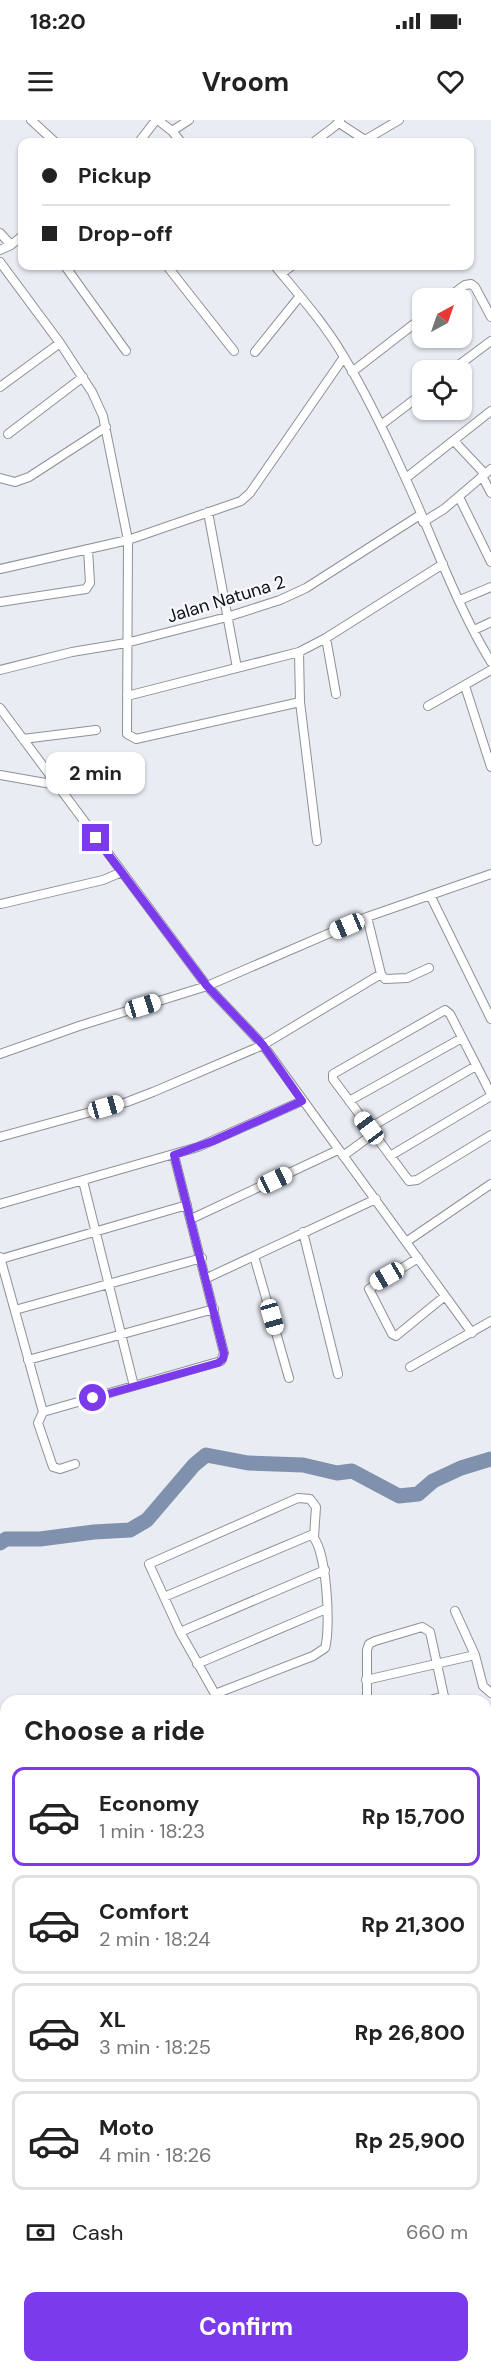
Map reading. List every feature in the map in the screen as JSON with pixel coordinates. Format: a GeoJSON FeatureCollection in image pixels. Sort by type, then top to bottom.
{"type":"FeatureCollection","features":[{"type":"Feature","properties":{"kind":"street"},"geometry":{"type":"LineString","coordinates":[[31,120],[51,138]]}},
{"type":"Feature","properties":{"kind":"street"},"geometry":{"type":"LineString","coordinates":[[142,138],[157,120],[178,138]]}},
{"type":"Feature","properties":{"kind":"street"},"geometry":{"type":"LineString","coordinates":[[172,131],[189,120]]}},
{"type":"Feature","properties":{"kind":"street"},"geometry":{"type":"LineString","coordinates":[[368,138],[399,120]]}},
{"type":"Feature","properties":{"kind":"street"},"geometry":{"type":"LineString","coordinates":[[319,138],[339,121],[362,138]]}},
{"type":"Feature","properties":{"kind":"street"},"geometry":{"type":"LineString","coordinates":[[0,234],[11,245]]}},
{"type":"Feature","properties":{"kind":"street"},"geometry":{"type":"LineString","coordinates":[[0,250],[18,239]]}},
{"type":"Feature","properties":{"kind":"street"},"geometry":{"type":"LineString","coordinates":[[0,262],[82,376],[98,403],[106,427],[128,540],[126,729],[130,737],[136,739],[300,702]]}},
{"type":"Feature","properties":{"kind":"street"},"geometry":{"type":"LineString","coordinates":[[67,270],[126,351]]}},
{"type":"Feature","properties":{"kind":"street"},"geometry":{"type":"LineString","coordinates":[[171,270],[234,351]]}},
{"type":"Feature","properties":{"kind":"street"},"geometry":{"type":"LineString","coordinates":[[279,270],[344,357],[381,425],[422,519],[491,662]]}},
{"type":"Feature","properties":{"kind":"street"},"geometry":{"type":"LineString","coordinates":[[282,273],[286,270]]}},
{"type":"Feature","properties":{"kind":"street"},"geometry":{"type":"LineString","coordinates":[[461,288],[471,284],[476,287],[491,317]]}},
{"type":"Feature","properties":{"kind":"street"},"geometry":{"type":"LineString","coordinates":[[255,352],[300,296]]}},
{"type":"Feature","properties":{"kind":"street"},"geometry":{"type":"LineString","coordinates":[[352,372],[412,326]]}},
{"type":"Feature","properties":{"kind":"street"},"geometry":{"type":"LineString","coordinates":[[465,360],[491,341]]}},
{"type":"Feature","properties":{"kind":"street"},"geometry":{"type":"LineString","coordinates":[[0,387],[60,343]]}},
{"type":"Feature","properties":{"kind":"street"},"geometry":{"type":"LineString","coordinates":[[0,568],[128,540],[237,503],[250,493],[344,357]]}},
{"type":"Feature","properties":{"kind":"street"},"geometry":{"type":"LineString","coordinates":[[8,434],[82,376]]}},
{"type":"Feature","properties":{"kind":"street"},"geometry":{"type":"LineString","coordinates":[[381,425],[412,401]]}},
{"type":"Feature","properties":{"kind":"street"},"geometry":{"type":"LineString","coordinates":[[406,478],[491,411]]}},
{"type":"Feature","properties":{"kind":"street"},"geometry":{"type":"LineString","coordinates":[[0,478],[15,482],[29,477],[106,427]]}},
{"type":"Feature","properties":{"kind":"street"},"geometry":{"type":"LineString","coordinates":[[454,441],[486,473],[491,493]]}},
{"type":"Feature","properties":{"kind":"street","name":"Jalan Natuna 2"},"geometry":{"type":"LineString","coordinates":[[0,670],[72,652],[126,643],[227,617],[295,595],[422,519],[444,509],[486,473]]}},
{"type":"Feature","properties":{"kind":"street"},"geometry":{"type":"LineString","coordinates":[[459,497],[491,562]]}},
{"type":"Feature","properties":{"kind":"street"},"geometry":{"type":"LineString","coordinates":[[208,512],[237,668]]}},
{"type":"Feature","properties":{"kind":"street"},"geometry":{"type":"LineString","coordinates":[[0,602],[86,589],[90,583],[88,549]]}},
{"type":"Feature","properties":{"kind":"street"},"geometry":{"type":"LineString","coordinates":[[127,696],[298,652],[326,638],[443,564]]}},
{"type":"Feature","properties":{"kind":"street"},"geometry":{"type":"LineString","coordinates":[[460,600],[491,587]]}},
{"type":"Feature","properties":{"kind":"street"},"geometry":{"type":"LineString","coordinates":[[474,630],[491,622]]}},
{"type":"Feature","properties":{"kind":"street"},"geometry":{"type":"LineString","coordinates":[[326,638],[336,694]]}},
{"type":"Feature","properties":{"kind":"street"},"geometry":{"type":"LineString","coordinates":[[298,652],[300,702],[317,841]]}},
{"type":"Feature","properties":{"kind":"street"},"geometry":{"type":"LineString","coordinates":[[428,706],[491,670]]}},
{"type":"Feature","properties":{"kind":"street"},"geometry":{"type":"LineString","coordinates":[[465,686],[487,741],[491,767]]}},
{"type":"Feature","properties":{"kind":"street"},"geometry":{"type":"LineString","coordinates":[[0,708],[207,986],[263,1045],[472,1334]]}},
{"type":"Feature","properties":{"kind":"street"},"geometry":{"type":"LineString","coordinates":[[23,739],[96,730]]}},
{"type":"Feature","properties":{"kind":"street"},"geometry":{"type":"LineString","coordinates":[[0,776],[57,785]]}},
{"type":"Feature","properties":{"kind":"street"},"geometry":{"type":"LineString","coordinates":[[1,904],[103,880],[122,872]]}},
{"type":"Feature","properties":{"kind":"street"},"geometry":{"type":"LineString","coordinates":[[0,1054],[79,1026],[207,986],[367,917],[491,874]]}},
{"type":"Feature","properties":{"kind":"street"},"geometry":{"type":"LineString","coordinates":[[430,895],[491,1019]]}},
{"type":"Feature","properties":{"kind":"street"},"geometry":{"type":"LineString","coordinates":[[367,917],[381,974],[387,981],[402,979],[429,968]]}},
{"type":"Feature","properties":{"kind":"street"},"geometry":{"type":"LineString","coordinates":[[0,1137],[139,1097],[263,1045],[381,974]]}},
{"type":"Feature","properties":{"kind":"street"},"geometry":{"type":"LineString","coordinates":[[390,1155],[491,1095],[450,1014],[445,1010],[334,1072],[333,1079],[406,1179],[413,1182],[491,1135]]}},
{"type":"Feature","properties":{"kind":"street"},"geometry":{"type":"LineString","coordinates":[[349,1101],[462,1038]]}},
{"type":"Feature","properties":{"kind":"street"},"geometry":{"type":"LineString","coordinates":[[191,1219],[341,1153],[371,1131],[476,1066]]}},
{"type":"Feature","properties":{"kind":"street"},"geometry":{"type":"LineString","coordinates":[[0,1204],[174,1155],[213,1141],[302,1101]]}},
{"type":"Feature","properties":{"kind":"street"},"geometry":{"type":"LineString","coordinates":[[43,1413],[221,1361],[224,1353],[207,1278],[174,1155]]}},
{"type":"Feature","properties":{"kind":"street"},"geometry":{"type":"LineString","coordinates":[[83,1180],[134,1386]]}},
{"type":"Feature","properties":{"kind":"street"},"geometry":{"type":"LineString","coordinates":[[406,1242],[491,1184]]}},
{"type":"Feature","properties":{"kind":"street"},"geometry":{"type":"LineString","coordinates":[[207,1278],[376,1199]]}},
{"type":"Feature","properties":{"kind":"street"},"geometry":{"type":"LineString","coordinates":[[75,1464],[57,1470],[53,1467],[38,1423],[43,1413],[15,1310],[2,1273],[1,1258],[187,1205]]}},
{"type":"Feature","properties":{"kind":"street"},"geometry":{"type":"LineString","coordinates":[[303,1232],[338,1374]]}},
{"type":"Feature","properties":{"kind":"street"},"geometry":{"type":"LineString","coordinates":[[254,1256],[289,1378]]}},
{"type":"Feature","properties":{"kind":"street"},"geometry":{"type":"LineString","coordinates":[[15,1310],[202,1258]]}},
{"type":"Feature","properties":{"kind":"street"},"geometry":{"type":"LineString","coordinates":[[418,1258],[369,1289],[392,1334],[396,1336],[446,1296]]}},
{"type":"Feature","properties":{"kind":"street"},"geometry":{"type":"LineString","coordinates":[[28,1360],[214,1309]]}},
{"type":"Feature","properties":{"kind":"street"},"geometry":{"type":"LineString","coordinates":[[410,1368],[491,1322]]}},
{"type":"Feature","properties":{"kind":"street"},"geometry":{"type":"LineString","coordinates":[[216,1695],[196,1664],[149,1564],[298,1498],[310,1499],[315,1507],[314,1537],[321,1551],[325,1570],[327,1643],[322,1651],[222,1695]]}},
{"type":"Feature","properties":{"kind":"street"},"geometry":{"type":"LineString","coordinates":[[164,1597],[309,1536],[314,1537]]}},
{"type":"Feature","properties":{"kind":"street"},"geometry":{"type":"LineString","coordinates":[[180,1632],[325,1570]]}},
{"type":"Feature","properties":{"kind":"street"},"geometry":{"type":"LineString","coordinates":[[196,1664],[326,1609]]}},
{"type":"Feature","properties":{"kind":"street"},"geometry":{"type":"LineString","coordinates":[[455,1611],[474,1655],[483,1686],[491,1693]]}},
{"type":"Feature","properties":{"kind":"street"},"geometry":{"type":"LineString","coordinates":[[367,1695],[369,1644],[418,1628],[426,1628],[430,1632],[443,1695]]}},
{"type":"Feature","properties":{"kind":"street"},"geometry":{"type":"LineString","coordinates":[[366,1680],[474,1655]]}},
{"type":"Feature","properties":{"kind":"waterway"},"geometry":{"type":"LineString","coordinates":[[0,1543],[6,1539],[40,1539],[130,1530],[147,1520],[194,1465],[206,1455],[248,1463],[303,1465],[337,1473],[352,1471],[399,1496],[418,1494],[433,1481],[461,1468],[491,1459]]}},
{"type":"Feature","properties":{"kind":"route"},"geometry":{"type":"LineString","coordinates":[[93,1398],[218,1363],[223,1359],[224,1353],[207,1278],[174,1155],[213,1141],[302,1101],[263,1045],[207,986],[96,838]]}}]}
